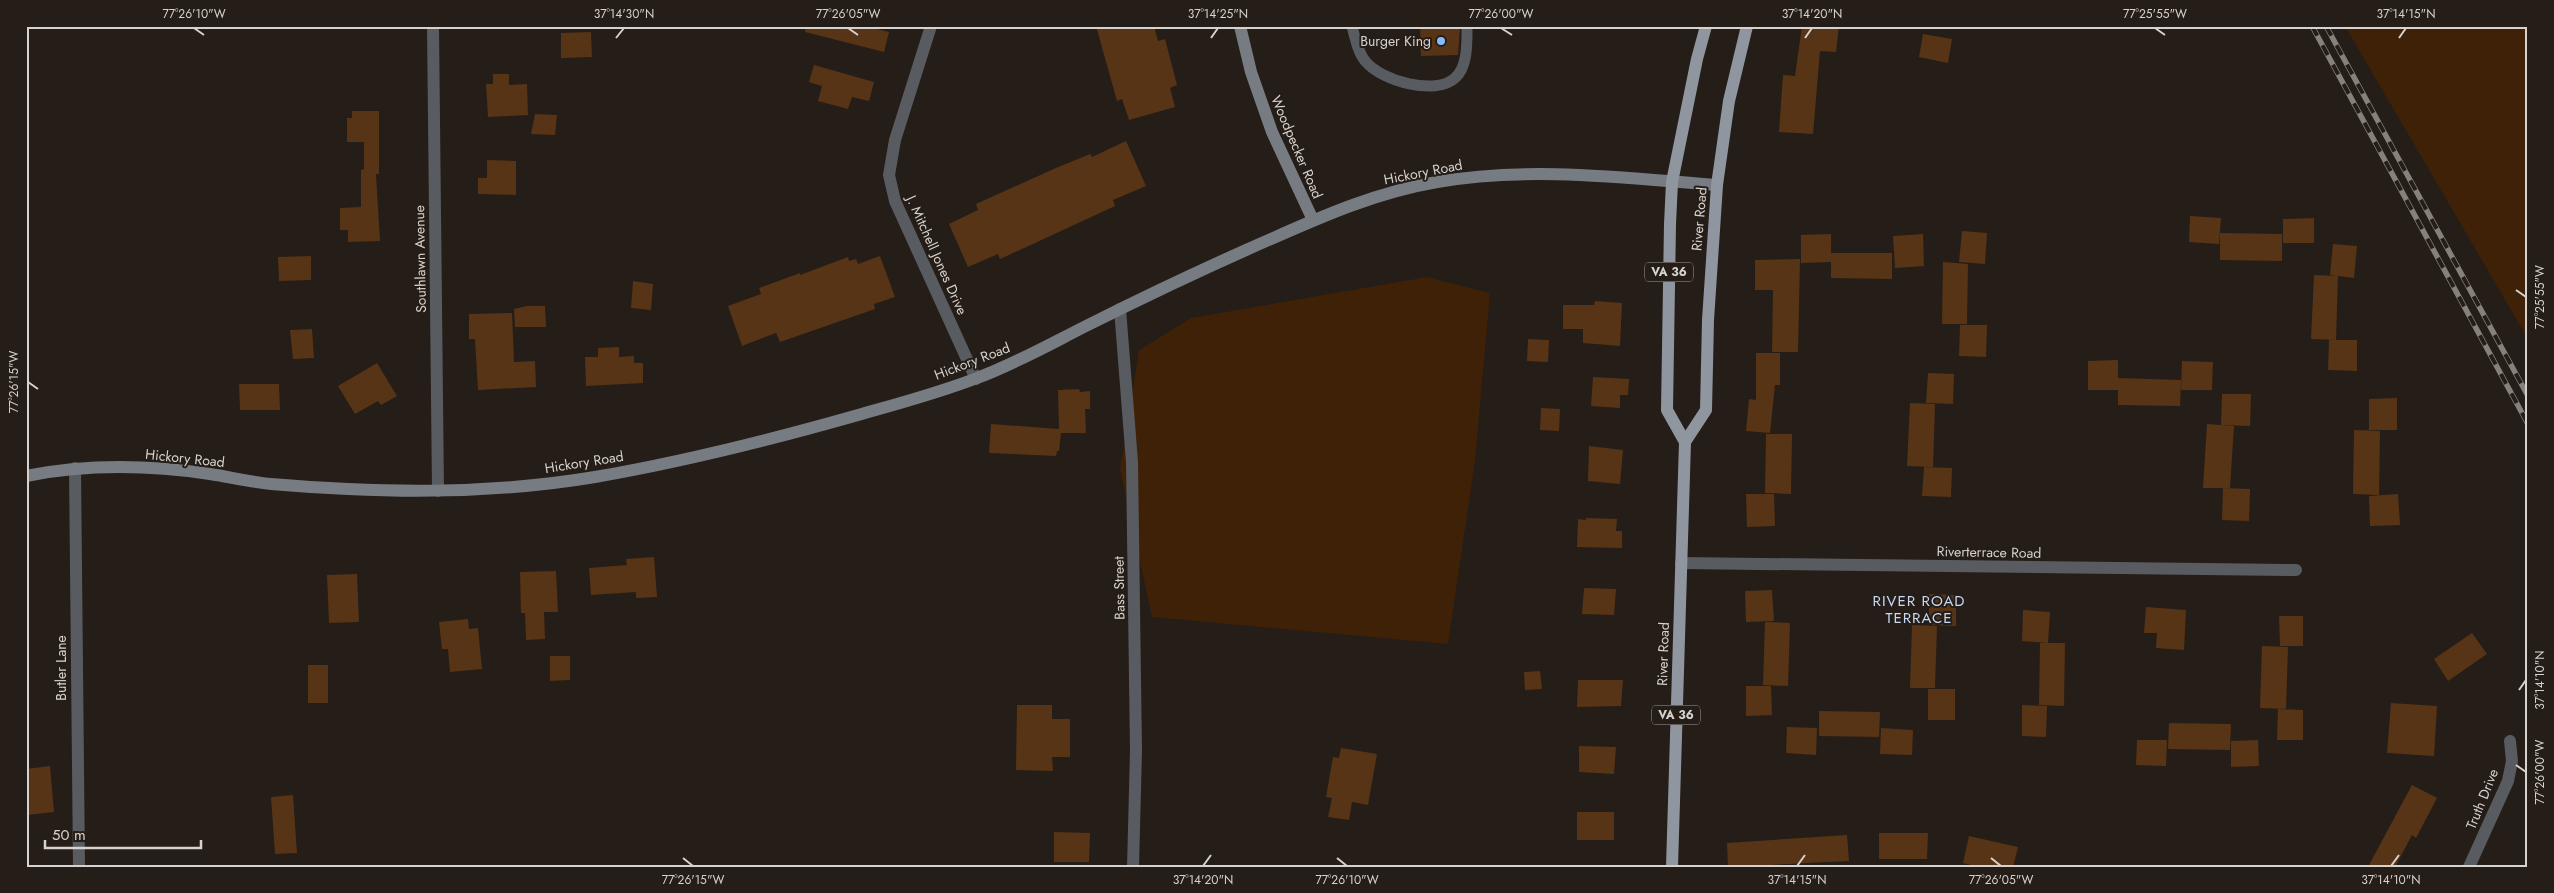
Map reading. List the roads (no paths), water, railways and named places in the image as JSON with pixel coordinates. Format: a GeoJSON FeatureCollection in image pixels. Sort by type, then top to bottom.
{"type":"FeatureCollection","features":[{"type":"Feature","properties":{"kind":"main road","name":"Woodpecker Road"},"geometry":{"type":"LineString","coordinates":[[1240,26],[1251,72],[1272,132],[1313,220]]}},
{"type":"Feature","properties":{"kind":"main road","name":"River Road"},"geometry":{"type":"LineString","coordinates":[[1672,867],[1685,442],[1667,410],[1672,182],[1697,59],[1706,26]]}},
{"type":"Feature","properties":{"kind":"main road","name":"River Road"},"geometry":{"type":"LineString","coordinates":[[1685,442],[1706,410],[1708,320],[1717,185],[1729,101],[1748,26]]}},
{"type":"Feature","properties":{"kind":"main road","name":"Hickory Road"},"geometry":{"type":"LineString","coordinates":[[26,476],[75,468],[161,468],[263,483],[338,489],[438,492],[553,483],[691,459],[774,439],[976,378],[1313,220],[1392,192],[1463,179],[1556,175],[1717,185]]}},
{"type":"Feature","properties":{"kind":"street","name":"Southlawn Avenue"},"geometry":{"type":"LineString","coordinates":[[433,26],[438,492]]}},
{"type":"Feature","properties":{"kind":"street","name":"J. Mitchell Jones Drive"},"geometry":{"type":"LineString","coordinates":[[931,26],[894,140],[889,175],[895,201],[976,378]]}},
{"type":"Feature","properties":{"kind":"street","name":"Bass Street"},"geometry":{"type":"LineString","coordinates":[[1120,309],[1132,462],[1136,751],[1133,867]]}},
{"type":"Feature","properties":{"kind":"street","name":"Butler Lane"},"geometry":{"type":"LineString","coordinates":[[75,468],[79,867]]}},
{"type":"Feature","properties":{"kind":"street","name":"Riverterrace Road"},"geometry":{"type":"LineString","coordinates":[[1681,564],[2296,570]]}},
{"type":"Feature","properties":{"kind":"street","name":"Truth Drive"},"geometry":{"type":"LineString","coordinates":[[2469,867],[2508,781],[2512,761],[2510,741]]}},
{"type":"Feature","properties":{"kind":"lane"},"geometry":{"type":"LineString","coordinates":[[1352,26],[1357,44],[1366,63],[1393,78],[1409,84],[1432,87],[1455,79],[1463,68],[1467,26]]}},
{"type":"Feature","properties":{"kind":"railway"},"geometry":{"type":"LineString","coordinates":[[2312,26],[2528,424]]}},
{"type":"Feature","properties":{"kind":"railway"},"geometry":{"type":"LineString","coordinates":[[2326,26],[2528,396]]}},
{"type":"Feature","properties":{"kind":"place","name":"Burger King"},"geometry":{"type":"Point","coordinates":[1441,41]}},
{"type":"Feature","properties":{"kind":"district","name":"RIVER ROAD TERRACE"},"geometry":{"type":"Point","coordinates":[1919,610]}}]}
